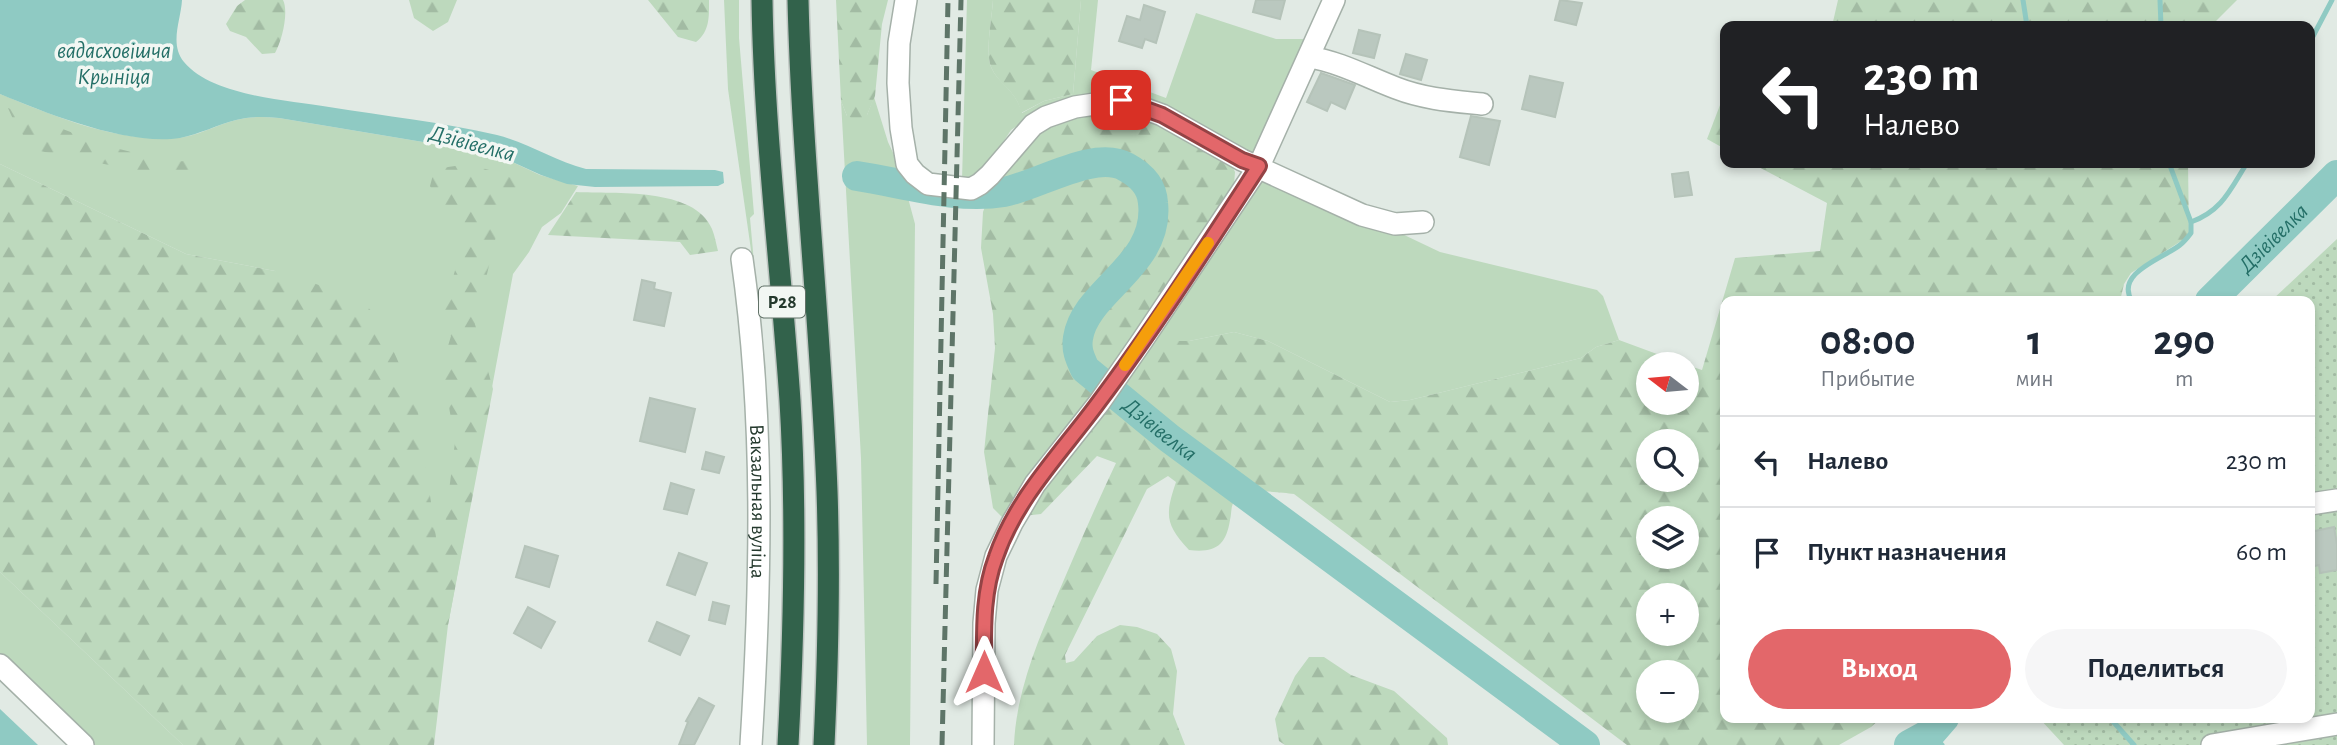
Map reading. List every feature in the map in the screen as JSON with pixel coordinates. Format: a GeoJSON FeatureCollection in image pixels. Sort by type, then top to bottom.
{"type":"FeatureCollection","features":[{"type":"Feature","properties":{"kind":"highway","name":"Р28"},"geometry":{"type":"LineString","coordinates":[[762,0],[769,159],[790,415],[794,605],[788,745]]}},
{"type":"Feature","properties":{"kind":"highway","name":"Р28"},"geometry":{"type":"LineString","coordinates":[[798,0],[803,136],[827,490],[829,604],[824,745]]}},
{"type":"Feature","properties":{"kind":"street"},"geometry":{"type":"LineString","coordinates":[[906,0],[899,43],[898,83],[902,139],[907,164],[928,184],[971,188],[990,174],[1033,125],[1046,117],[1076,107],[1121,100],[1162,115],[1242,160],[1362,215],[1395,224],[1423,222]]}},
{"type":"Feature","properties":{"kind":"street"},"geometry":{"type":"LineString","coordinates":[[983,745],[984,623],[987,590],[996,556],[1035,484],[1099,403],[1259,166],[1334,0]]}},
{"type":"Feature","properties":{"kind":"street"},"geometry":{"type":"LineString","coordinates":[[1309,57],[1330,60],[1398,89],[1429,98],[1482,104]]}},
{"type":"Feature","properties":{"kind":"street","name":"Вакзальная вуліца"},"geometry":{"type":"LineString","coordinates":[[742,259],[751,322],[757,403],[758,627],[751,745]]}},
{"type":"Feature","properties":{"kind":"street"},"geometry":{"type":"LineString","coordinates":[[2315,503],[2337,500]]}},
{"type":"Feature","properties":{"kind":"street"},"geometry":{"type":"LineString","coordinates":[[0,665],[83,745]]}},
{"type":"Feature","properties":{"kind":"street"},"geometry":{"type":"LineString","coordinates":[[2212,745],[2337,724]]}},
{"type":"Feature","properties":{"kind":"green space"},"geometry":{"type":"Polygon","coordinates":[[[245,0],[283,0],[284,26],[275,53],[262,54],[246,37],[230,31],[226,24],[237,6],[245,0]]]}},
{"type":"Feature","properties":{"kind":"green space"},"geometry":{"type":"Polygon","coordinates":[[[409,0],[457,0],[448,22],[433,31],[414,18],[409,0]]]}},
{"type":"Feature","properties":{"kind":"green space"},"geometry":{"type":"Polygon","coordinates":[[[648,0],[709,0],[709,18],[701,38],[696,42],[678,37],[648,0]]]}},
{"type":"Feature","properties":{"kind":"green space"},"geometry":{"type":"Polygon","coordinates":[[[724,0],[739,0],[739,38],[754,214],[750,218],[756,285],[728,89],[724,0]]]}},
{"type":"Feature","properties":{"kind":"green space"},"geometry":{"type":"Polygon","coordinates":[[[836,0],[888,0],[882,24],[875,96],[867,115],[858,121],[847,116],[841,101],[836,0]]]}},
{"type":"Feature","properties":{"kind":"green space"},"geometry":{"type":"Polygon","coordinates":[[[967,0],[993,0],[989,60],[1022,113],[1044,101],[1073,94],[1081,0],[1098,0],[1091,70],[1166,98],[1196,13],[1276,39],[1317,39],[1254,162],[1035,114],[1011,130],[981,176],[962,180],[967,0]]]}},
{"type":"Feature","properties":{"kind":"green space"},"geometry":{"type":"Polygon","coordinates":[[[993,0],[1081,0],[1073,94],[1044,101],[1021,113],[1016,99],[994,73],[989,60],[993,0]]]}},
{"type":"Feature","properties":{"kind":"green space"},"geometry":{"type":"Polygon","coordinates":[[[1838,0],[2237,0],[2216,21],[1833,21],[1838,0]]]}},
{"type":"Feature","properties":{"kind":"green space"},"geometry":{"type":"Polygon","coordinates":[[[0,94],[85,126],[130,136],[175,138],[241,119],[279,118],[495,154],[540,175],[578,186],[561,213],[542,227],[513,274],[448,625],[275,271],[186,254],[0,164],[0,94]]]}},
{"type":"Feature","properties":{"kind":"green space"},"geometry":{"type":"Polygon","coordinates":[[[874,97],[888,142],[900,168],[915,224],[910,745],[867,745],[861,458],[841,101],[847,116],[867,115],[874,97]]]}},
{"type":"Feature","properties":{"kind":"green space"},"geometry":{"type":"Polygon","coordinates":[[[1720,105],[1720,146],[1707,139],[1720,105]]]}},
{"type":"Feature","properties":{"kind":"green space"},"geometry":{"type":"Polygon","coordinates":[[[1123,107],[1229,159],[1235,172],[1234,185],[1143,341],[1189,341],[1234,332],[1268,341],[1390,402],[1410,400],[1581,358],[1596,347],[1619,340],[1652,352],[1636,352],[1636,415],[1699,415],[1699,369],[1702,370],[1720,309],[1720,723],[1875,723],[1839,745],[1627,745],[1294,494],[1264,492],[1241,496],[1233,504],[1226,536],[1222,542],[1212,549],[1189,550],[1175,533],[1169,519],[1176,482],[1168,476],[1147,489],[1065,655],[1066,663],[1074,661],[1097,636],[1120,625],[1157,634],[1171,649],[1177,671],[1173,714],[1185,745],[1014,745],[1023,687],[1035,650],[1116,463],[1097,456],[1041,514],[1003,518],[993,508],[984,452],[995,348],[993,314],[981,248],[983,212],[996,176],[1046,120],[1123,107]]]}},
{"type":"Feature","properties":{"kind":"green space"},"geometry":{"type":"Polygon","coordinates":[[[8,108],[107,146],[172,162],[198,160],[203,172],[193,182],[40,151],[18,130],[8,108]]]}},
{"type":"Feature","properties":{"kind":"green space"},"geometry":{"type":"Polygon","coordinates":[[[0,164],[186,254],[275,271],[344,293],[366,305],[381,322],[417,405],[440,565],[455,442],[442,366],[451,336],[440,324],[461,249],[461,228],[440,207],[430,186],[434,171],[459,166],[482,168],[530,185],[506,195],[475,324],[493,389],[448,625],[434,745],[183,745],[0,572],[0,164]]]}},
{"type":"Feature","properties":{"kind":"green space"},"geometry":{"type":"Polygon","coordinates":[[[1259,166],[1440,252],[1597,290],[1603,296],[1619,340],[1596,347],[1581,358],[1410,400],[1390,402],[1268,341],[1234,332],[1189,341],[1143,341],[1259,166]]]}},
{"type":"Feature","properties":{"kind":"green space"},"geometry":{"type":"Polygon","coordinates":[[[1760,168],[2188,168],[2189,236],[2131,273],[2124,284],[2121,296],[1724,296],[1735,258],[1820,251],[1827,203],[1760,168]]]}},
{"type":"Feature","properties":{"kind":"green space"},"geometry":{"type":"Polygon","coordinates":[[[576,192],[652,196],[672,199],[689,206],[703,215],[712,229],[718,251],[690,255],[680,242],[548,235],[576,192]]]}},
{"type":"Feature","properties":{"kind":"green space"},"geometry":{"type":"Polygon","coordinates":[[[2337,239],[2337,745],[2064,745],[2044,723],[2315,723],[2315,296],[2276,296],[2337,239]]]}},
{"type":"Feature","properties":{"kind":"green space"},"geometry":{"type":"Polygon","coordinates":[[[0,572],[183,745],[95,745],[0,654],[0,572]]]}},
{"type":"Feature","properties":{"kind":"green space"},"geometry":{"type":"Polygon","coordinates":[[[1309,657],[1324,657],[1351,675],[1394,691],[1447,738],[1448,745],[1285,745],[1279,741],[1275,719],[1295,676],[1309,657]]]}},
{"type":"Feature","properties":{"kind":"water","name":"вадасховішча Крыніца"},"geometry":{"type":"Polygon","coordinates":[[[0,0],[182,0],[177,32],[180,55],[197,73],[231,89],[272,99],[476,130],[520,143],[586,169],[715,170],[723,172],[724,183],[718,186],[595,187],[567,184],[495,154],[279,118],[241,119],[180,138],[159,139],[113,133],[64,119],[0,94],[0,0]]]}},
{"type":"Feature","properties":{"kind":"water"},"geometry":{"type":"Polygon","coordinates":[[[0,709],[38,745],[0,745],[0,709]]]}},
{"type":"Feature","properties":{"kind":"building"},"geometry":{"type":"Polygon","coordinates":[[[1256,0],[1285,0],[1280,19],[1253,12],[1256,0]]]}},
{"type":"Feature","properties":{"kind":"building"},"geometry":{"type":"Polygon","coordinates":[[[1560,0],[1582,3],[1576,25],[1555,20],[1560,0]]]}},
{"type":"Feature","properties":{"kind":"building"},"geometry":{"type":"Polygon","coordinates":[[[1144,5],[1165,12],[1156,43],[1145,39],[1142,48],[1119,41],[1127,16],[1140,20],[1144,5]]]}},
{"type":"Feature","properties":{"kind":"building"},"geometry":{"type":"Polygon","coordinates":[[[1359,30],[1380,35],[1374,58],[1353,53],[1359,30]]]}},
{"type":"Feature","properties":{"kind":"building"},"geometry":{"type":"Polygon","coordinates":[[[1406,54],[1427,60],[1421,80],[1400,74],[1406,54]]]}},
{"type":"Feature","properties":{"kind":"building"},"geometry":{"type":"Polygon","coordinates":[[[1321,73],[1355,85],[1345,109],[1331,102],[1327,111],[1307,102],[1321,73]]]}},
{"type":"Feature","properties":{"kind":"building"},"geometry":{"type":"Polygon","coordinates":[[[1530,76],[1563,83],[1555,117],[1522,109],[1530,76]]]}},
{"type":"Feature","properties":{"kind":"building"},"geometry":{"type":"Polygon","coordinates":[[[1471,116],[1500,121],[1489,165],[1460,157],[1471,116]]]}},
{"type":"Feature","properties":{"kind":"building"},"geometry":{"type":"Polygon","coordinates":[[[1688,172],[1692,195],[1675,197],[1672,174],[1688,172]]]}},
{"type":"Feature","properties":{"kind":"building"},"geometry":{"type":"Polygon","coordinates":[[[642,280],[655,283],[654,289],[671,293],[664,326],[634,320],[642,280]]]}},
{"type":"Feature","properties":{"kind":"building"},"geometry":{"type":"Polygon","coordinates":[[[650,398],[695,409],[685,452],[640,441],[650,398]]]}},
{"type":"Feature","properties":{"kind":"building"},"geometry":{"type":"Polygon","coordinates":[[[706,452],[724,457],[719,473],[702,469],[706,452]]]}},
{"type":"Feature","properties":{"kind":"building"},"geometry":{"type":"Polygon","coordinates":[[[671,483],[694,490],[687,514],[664,509],[671,483]]]}},
{"type":"Feature","properties":{"kind":"building"},"geometry":{"type":"Polygon","coordinates":[[[2334,527],[2337,570],[2320,573],[2319,565],[2315,566],[2315,531],[2334,527]]]}},
{"type":"Feature","properties":{"kind":"building"},"geometry":{"type":"Polygon","coordinates":[[[525,546],[558,556],[549,587],[516,577],[525,546]]]}},
{"type":"Feature","properties":{"kind":"building"},"geometry":{"type":"Polygon","coordinates":[[[679,553],[707,563],[695,595],[667,585],[679,553]]]}},
{"type":"Feature","properties":{"kind":"building"},"geometry":{"type":"Polygon","coordinates":[[[713,602],[729,606],[725,624],[709,620],[713,602]]]}},
{"type":"Feature","properties":{"kind":"building"},"geometry":{"type":"Polygon","coordinates":[[[528,607],[555,622],[541,648],[514,633],[528,607]]]}},
{"type":"Feature","properties":{"kind":"building"},"geometry":{"type":"Polygon","coordinates":[[[657,622],[689,636],[680,655],[649,641],[657,622]]]}},
{"type":"Feature","properties":{"kind":"building"},"geometry":{"type":"Polygon","coordinates":[[[699,698],[714,706],[694,745],[679,745],[688,722],[686,721],[699,698]]]}},
{"type":"Feature","properties":{"kind":"waterway"},"geometry":{"type":"LineString","coordinates":[[2023,0],[2026,21]]}},
{"type":"Feature","properties":{"kind":"waterway"},"geometry":{"type":"LineString","coordinates":[[2160,0],[2161,21]]}},
{"type":"Feature","properties":{"kind":"waterway"},"geometry":{"type":"LineString","coordinates":[[2315,32],[2332,0]]}},
{"type":"Feature","properties":{"kind":"waterway","name":"Дзівівелка"},"geometry":{"type":"LineString","coordinates":[[857,176],[930,190],[986,194],[1004,192],[1066,170],[1098,162],[1126,167],[1136,174],[1150,191],[1153,203],[1152,225],[1145,244],[1134,261],[1084,321],[1078,346],[1085,369],[1169,438],[1585,745]]}},
{"type":"Feature","properties":{"kind":"waterway"},"geometry":{"type":"LineString","coordinates":[[2171,168],[2191,222]]}},
{"type":"Feature","properties":{"kind":"waterway"},"geometry":{"type":"LineString","coordinates":[[2130,296],[2130,282],[2135,274],[2183,242],[2191,233],[2191,222],[2218,206],[2244,168]]}},
{"type":"Feature","properties":{"kind":"waterway","name":"Дзівівелка"},"geometry":{"type":"LineString","coordinates":[[2215,296],[2337,175]]}},
{"type":"Feature","properties":{"kind":"waterway","name":"Дзівівелка"},"geometry":{"type":"LineString","coordinates":[[1909,745],[1931,733],[1940,723]]}},
{"type":"Feature","properties":{"kind":"waterway"},"geometry":{"type":"LineString","coordinates":[[2114,723],[2134,745]]}},
{"type":"Feature","properties":{"kind":"waterway"},"geometry":{"type":"LineString","coordinates":[[1931,733],[1942,745]]}},
{"type":"Feature","properties":{"kind":"railway"},"geometry":{"type":"LineString","coordinates":[[936,584],[948,0]]}},
{"type":"Feature","properties":{"kind":"railway"},"geometry":{"type":"LineString","coordinates":[[942,745],[961,0]]}},
{"type":"Feature","properties":{"kind":"slow traffic"},"geometry":{"type":"LineString","coordinates":[[1125,365],[1208,243]]}},
{"type":"Feature","properties":{"kind":"route"},"geometry":{"type":"LineString","coordinates":[[984,672],[987,590],[996,556],[1012,523],[1035,484],[1099,403],[1143,341],[1259,166],[1242,160],[1162,115],[1121,100]]}}]}
